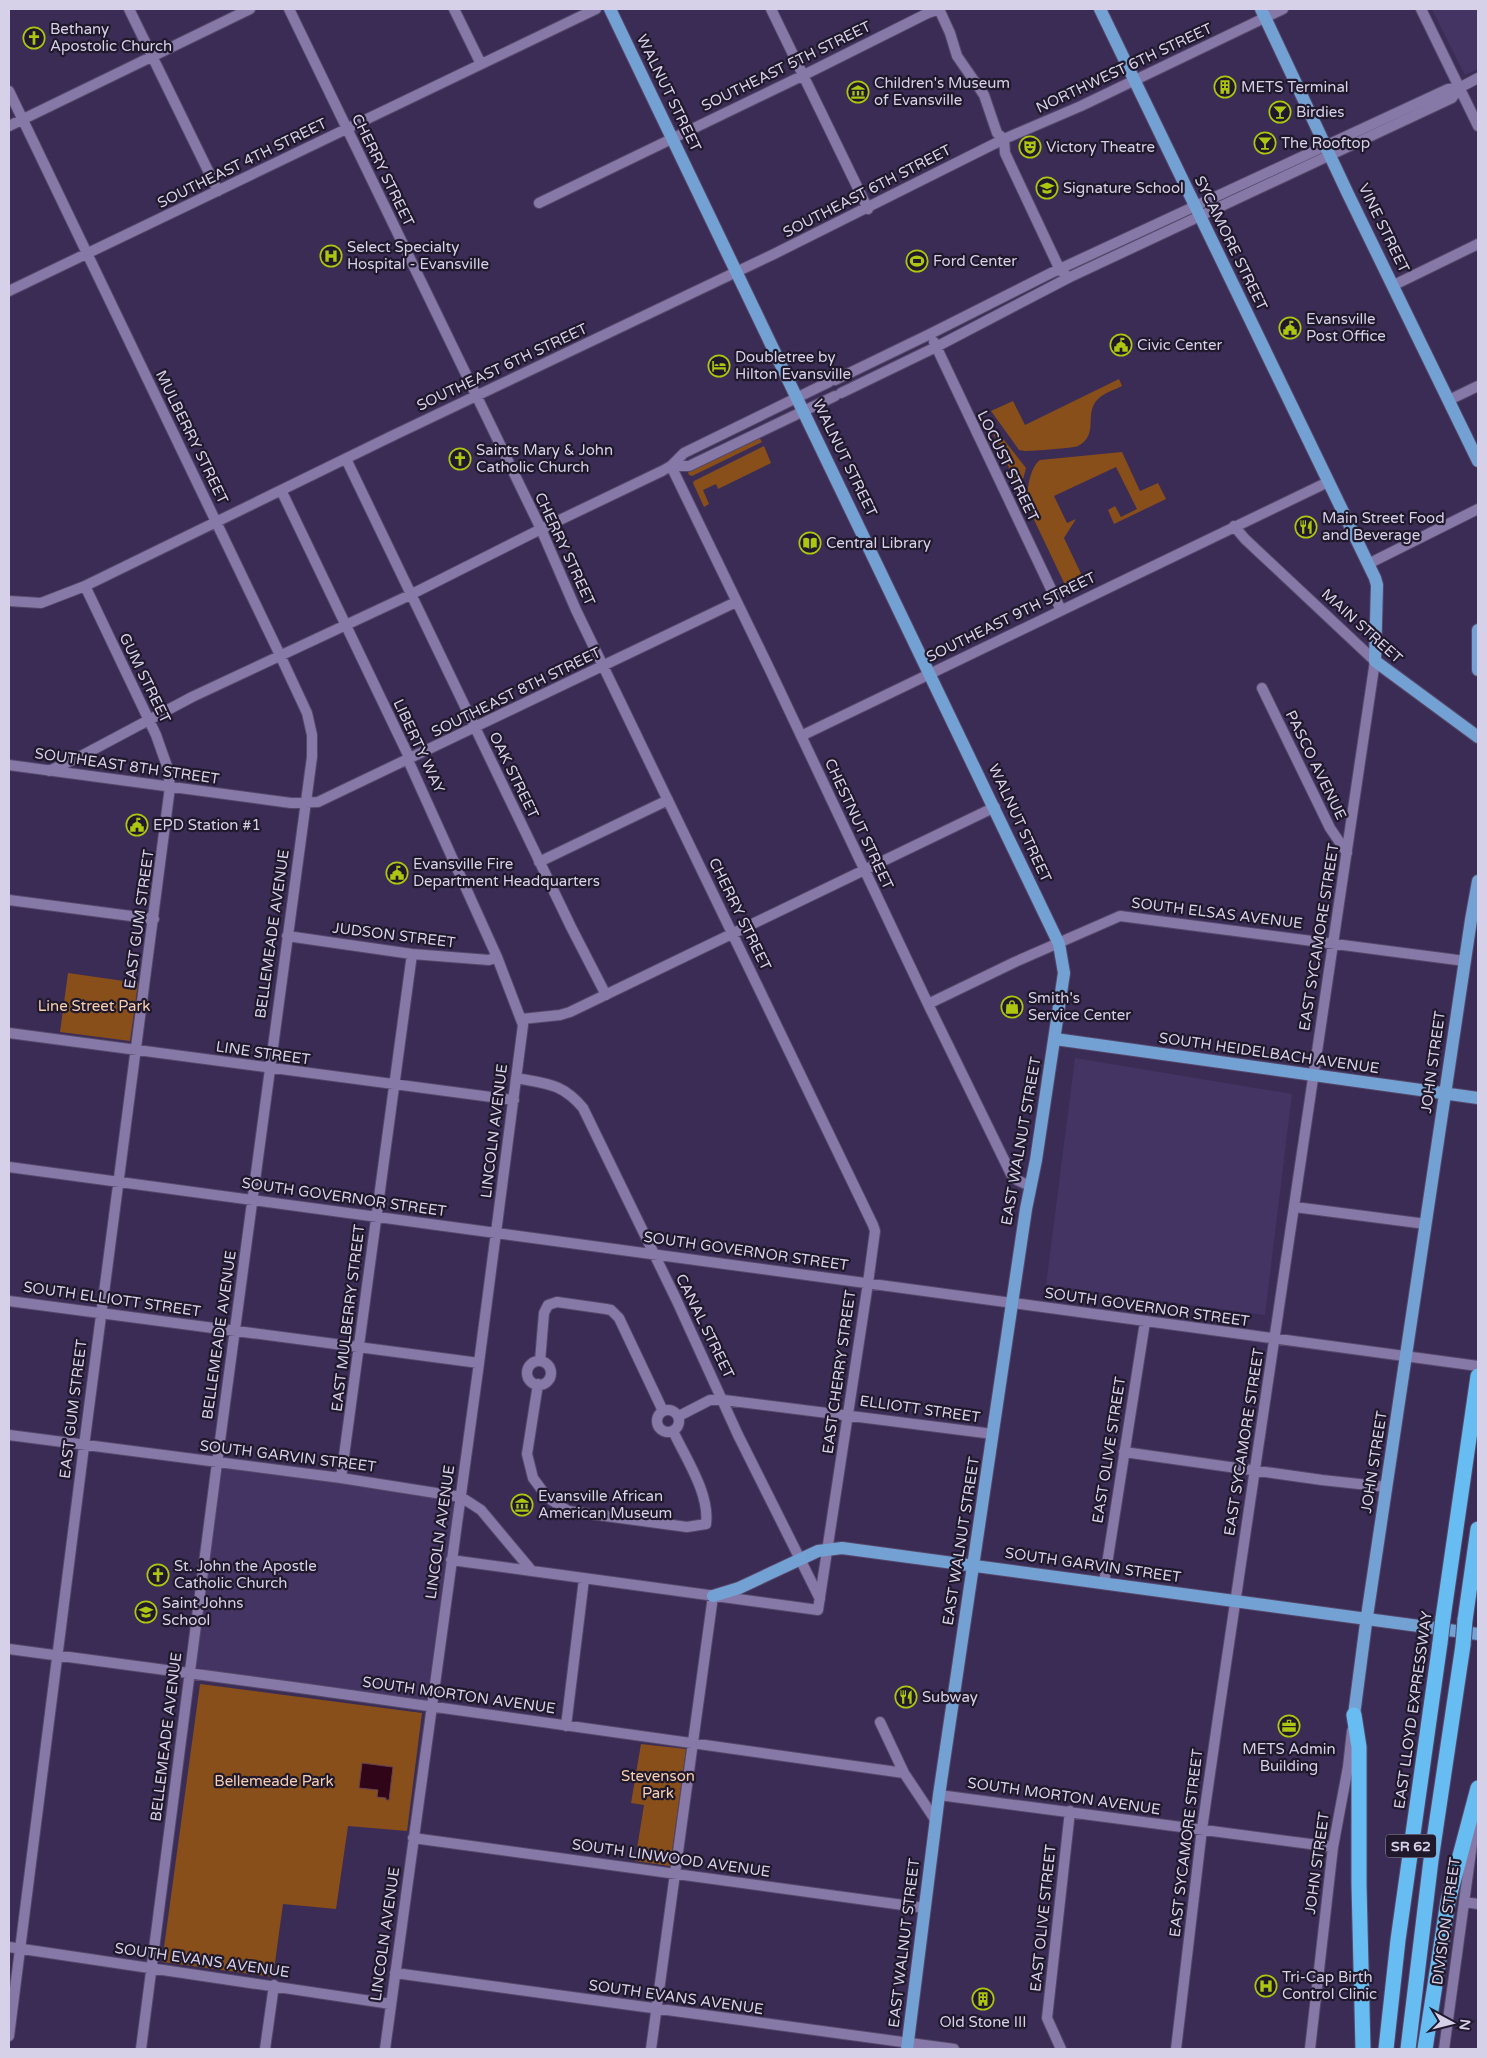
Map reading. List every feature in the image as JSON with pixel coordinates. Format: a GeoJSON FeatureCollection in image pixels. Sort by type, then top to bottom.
{"type":"FeatureCollection","features":[{"type":"Feature","properties":{"kind":"highway","name":"EAST LLOYD EXPRESSWAY"},"geometry":{"type":"LineString","coordinates":[[1386,2049],[1398,1940],[1478,1376]]}},
{"type":"Feature","properties":{"kind":"highway","name":"SR 62"},"geometry":{"type":"LineString","coordinates":[[1408,2049],[1433,1851],[1478,1528]]}},
{"type":"Feature","properties":{"kind":"highway"},"geometry":{"type":"LineString","coordinates":[[1354,1716],[1359,1747],[1359,1885],[1363,2049]]}},
{"type":"Feature","properties":{"kind":"highway"},"geometry":{"type":"LineString","coordinates":[[1426,2049],[1448,1901],[1478,1788]]}},
{"type":"Feature","properties":{"kind":"main road","name":"WALNUT STREET"},"geometry":{"type":"LineString","coordinates":[[610,9],[995,807],[1059,944],[1064,973],[1055,1039]]}},
{"type":"Feature","properties":{"kind":"main road","name":"SYCAMORE STREET"},"geometry":{"type":"LineString","coordinates":[[1100,9],[1377,585],[1375,661]]}},
{"type":"Feature","properties":{"kind":"main road","name":"VINE STREET"},"geometry":{"type":"LineString","coordinates":[[1263,13],[1329,150],[1348,194],[1478,461]]}},
{"type":"Feature","properties":{"kind":"main road"},"geometry":{"type":"LineString","coordinates":[[1478,630],[1478,670]]}},
{"type":"Feature","properties":{"kind":"main road","name":"MAIN STREET"},"geometry":{"type":"LineString","coordinates":[[1375,661],[1478,737]]}},
{"type":"Feature","properties":{"kind":"main road","name":"JOHN STREET"},"geometry":{"type":"LineString","coordinates":[[1354,1716],[1464,961],[1478,880]]}},
{"type":"Feature","properties":{"kind":"main road","name":"SOUTH HEIDELBACH AVENUE"},"geometry":{"type":"LineString","coordinates":[[1055,1039],[1478,1098]]}},
{"type":"Feature","properties":{"kind":"main road","name":"EAST WALNUT STREET"},"geometry":{"type":"LineString","coordinates":[[908,2046],[939,1795],[1012,1303],[1055,1039]]}},
{"type":"Feature","properties":{"kind":"main road","name":"SOUTH GARVIN STREET"},"geometry":{"type":"LineString","coordinates":[[713,1596],[739,1588],[818,1551],[842,1548],[1478,1634]]}},
{"type":"Feature","properties":{"kind":"street"},"geometry":{"type":"LineString","coordinates":[[129,9],[218,191]]}},
{"type":"Feature","properties":{"kind":"street"},"geometry":{"type":"LineString","coordinates":[[9,126],[250,9]]}},
{"type":"Feature","properties":{"kind":"street","name":"CHERRY STREET"},"geometry":{"type":"LineString","coordinates":[[289,9],[541,529],[604,666],[801,1074]]}},
{"type":"Feature","properties":{"kind":"street"},"geometry":{"type":"LineString","coordinates":[[454,9],[481,64]]}},
{"type":"Feature","properties":{"kind":"street","name":"SOUTHEAST 4TH STREET"},"geometry":{"type":"LineString","coordinates":[[9,291],[596,9]]}},
{"type":"Feature","properties":{"kind":"street"},"geometry":{"type":"LineString","coordinates":[[771,9],[868,209]]}},
{"type":"Feature","properties":{"kind":"street"},"geometry":{"type":"LineString","coordinates":[[939,9],[950,33],[957,56],[981,90],[997,133],[1004,140],[1005,152],[1060,270],[1070,277]]}},
{"type":"Feature","properties":{"kind":"street","name":"SOUTHEAST 5TH STREET"},"geometry":{"type":"LineString","coordinates":[[539,203],[939,9]]}},
{"type":"Feature","properties":{"kind":"street","name":"NORTHWEST 6TH STREET"},"geometry":{"type":"LineString","coordinates":[[1004,140],[1135,80],[1263,13],[1283,9]]}},
{"type":"Feature","properties":{"kind":"street"},"geometry":{"type":"LineString","coordinates":[[1421,9],[1478,126]]}},
{"type":"Feature","properties":{"kind":"street"},"geometry":{"type":"LineString","coordinates":[[671,466],[689,466],[936,347],[1198,212],[1329,150],[1452,98],[1459,88],[1478,78]]}},
{"type":"Feature","properties":{"kind":"street","name":"MULBERRY STREET"},"geometry":{"type":"LineString","coordinates":[[9,92],[217,521],[307,713],[312,736],[312,757],[305,804]]}},
{"type":"Feature","properties":{"kind":"street","name":"SOUTHEAST 6TH STREET"},"geometry":{"type":"LineString","coordinates":[[9,601],[41,603],[85,586],[475,396],[868,209],[1004,140]]}},
{"type":"Feature","properties":{"kind":"street"},"geometry":{"type":"LineString","coordinates":[[49,770],[671,466],[684,453],[797,397],[1060,270],[1198,212]]}},
{"type":"Feature","properties":{"kind":"street"},"geometry":{"type":"LineString","coordinates":[[1394,286],[1478,244]]}},
{"type":"Feature","properties":{"kind":"street","name":"LOCUST STREET"},"geometry":{"type":"LineString","coordinates":[[930,334],[1061,610]]}},
{"type":"Feature","properties":{"kind":"street"},"geometry":{"type":"LineString","coordinates":[[1449,400],[1478,386]]}},
{"type":"Feature","properties":{"kind":"street","name":"OAK STREET"},"geometry":{"type":"LineString","coordinates":[[346,459],[539,862],[606,995]]}},
{"type":"Feature","properties":{"kind":"street","name":"CHESTNUT STREET"},"geometry":{"type":"LineString","coordinates":[[671,466],[1011,1174],[1016,1180],[1030,1186]]}},
{"type":"Feature","properties":{"kind":"street","name":"SOUTHEAST 9TH STREET"},"geometry":{"type":"LineString","coordinates":[[801,736],[1328,482]]}},
{"type":"Feature","properties":{"kind":"street","name":"LIBERTY WAY"},"geometry":{"type":"LineString","coordinates":[[281,490],[409,757],[408,760],[498,957],[522,1019]]}},
{"type":"Feature","properties":{"kind":"street"},"geometry":{"type":"LineString","coordinates":[[1368,564],[1478,509]]}},
{"type":"Feature","properties":{"kind":"street","name":"MAIN STREET"},"geometry":{"type":"LineString","coordinates":[[1234,526],[1245,539],[1375,661]]}},
{"type":"Feature","properties":{"kind":"street","name":"GUM STREET"},"geometry":{"type":"LineString","coordinates":[[85,586],[149,720],[168,769],[170,787]]}},
{"type":"Feature","properties":{"kind":"street","name":"SOUTHEAST 8TH STREET"},"geometry":{"type":"LineString","coordinates":[[9,765],[305,804],[318,802],[736,602]]}},
{"type":"Feature","properties":{"kind":"street","name":"EAST SYCAMORE STREET"},"geometry":{"type":"LineString","coordinates":[[1176,2049],[1202,1829],[1375,661]]}},
{"type":"Feature","properties":{"kind":"street","name":"PASCO AVENUE"},"geometry":{"type":"LineString","coordinates":[[1262,688],[1330,828],[1347,853]]}},
{"type":"Feature","properties":{"kind":"street","name":"EAST GUM STREET"},"geometry":{"type":"LineString","coordinates":[[9,2036],[170,787]]}},
{"type":"Feature","properties":{"kind":"street"},"geometry":{"type":"LineString","coordinates":[[539,862],[668,800]]}},
{"type":"Feature","properties":{"kind":"street","name":"BELLEMEADE AVENUE"},"geometry":{"type":"LineString","coordinates":[[141,2049],[234,1331],[305,804]]}},
{"type":"Feature","properties":{"kind":"street"},"geometry":{"type":"LineString","coordinates":[[522,1019],[560,1015],[606,995],[995,807]]}},
{"type":"Feature","properties":{"kind":"street"},"geometry":{"type":"LineString","coordinates":[[9,900],[154,919]]}},
{"type":"Feature","properties":{"kind":"street","name":"SOUTH ELSAS AVENUE"},"geometry":{"type":"LineString","coordinates":[[928,1004],[1015,962],[1120,916],[1464,961]]}},
{"type":"Feature","properties":{"kind":"street","name":"JUDSON STREET"},"geometry":{"type":"LineString","coordinates":[[287,936],[412,954],[489,960],[498,957]]}},
{"type":"Feature","properties":{"kind":"street","name":"EAST MULBERRY STREET"},"geometry":{"type":"LineString","coordinates":[[341,1478],[412,954]]}},
{"type":"Feature","properties":{"kind":"street","name":"LINCOLN AVENUE"},"geometry":{"type":"LineString","coordinates":[[385,2049],[514,1100],[522,1019]]}},
{"type":"Feature","properties":{"kind":"street","name":"LINE STREET"},"geometry":{"type":"LineString","coordinates":[[9,1033],[514,1100]]}},
{"type":"Feature","properties":{"kind":"street","name":"EAST CHERRY STREET"},"geometry":{"type":"LineString","coordinates":[[801,1074],[873,1225],[874,1231],[868,1284],[820,1599]]}},
{"type":"Feature","properties":{"kind":"street","name":"CANAL STREET"},"geometry":{"type":"LineString","coordinates":[[516,1078],[559,1086],[572,1094],[583,1108],[724,1400],[738,1434],[820,1599]]}},
{"type":"Feature","properties":{"kind":"street","name":"SOUTH GOVERNOR STREET"},"geometry":{"type":"LineString","coordinates":[[9,1167],[376,1215],[1145,1322],[1478,1366]]}},
{"type":"Feature","properties":{"kind":"street"},"geometry":{"type":"LineString","coordinates":[[1295,1207],[1426,1224]]}},
{"type":"Feature","properties":{"kind":"street","name":"SOUTH ELLIOTT STREET"},"geometry":{"type":"LineString","coordinates":[[9,1301],[479,1363]]}},
{"type":"Feature","properties":{"kind":"street"},"geometry":{"type":"LineString","coordinates":[[540,1361],[544,1313],[548,1304],[557,1302],[612,1310],[619,1318],[663,1411]]}},
{"type":"Feature","properties":{"kind":"street","name":"EAST OLIVE STREET"},"geometry":{"type":"LineString","coordinates":[[1104,1583],[1145,1322]]}},
{"type":"Feature","properties":{"kind":"street"},"geometry":{"type":"LineString","coordinates":[[540,1361],[548,1365],[551,1374],[546,1382],[538,1384],[530,1380],[527,1371],[532,1363],[540,1361]]}},
{"type":"Feature","properties":{"kind":"street"},"geometry":{"type":"LineString","coordinates":[[538,1384],[528,1454],[529,1466],[540,1488],[547,1497],[568,1511],[687,1527],[706,1524],[707,1509],[703,1495],[673,1432]]}},
{"type":"Feature","properties":{"kind":"street","name":"ELLIOTT STREET"},"geometry":{"type":"LineString","coordinates":[[679,1416],[710,1400],[724,1400],[848,1414],[993,1434]]}},
{"type":"Feature","properties":{"kind":"street"},"geometry":{"type":"LineString","coordinates":[[672,1410],[679,1416],[679,1425],[673,1432],[665,1432],[658,1426],[658,1418],[663,1411],[672,1410]]}},
{"type":"Feature","properties":{"kind":"street","name":"SOUTH GARVIN STREET"},"geometry":{"type":"LineString","coordinates":[[9,1435],[341,1478],[461,1497],[480,1510],[532,1572]]}},
{"type":"Feature","properties":{"kind":"street"},"geometry":{"type":"LineString","coordinates":[[1124,1452],[1322,1480],[1387,1487]]}},
{"type":"Feature","properties":{"kind":"street","name":"SOUTH GARVIN STREET"},"geometry":{"type":"LineString","coordinates":[[451,1560],[818,1610],[820,1599]]}},
{"type":"Feature","properties":{"kind":"street"},"geometry":{"type":"LineString","coordinates":[[566,1726],[584,1579]]}},
{"type":"Feature","properties":{"kind":"street"},"geometry":{"type":"LineString","coordinates":[[651,2049],[713,1596]]}},
{"type":"Feature","properties":{"kind":"street","name":"SOUTH MORTON AVENUE"},"geometry":{"type":"LineString","coordinates":[[9,1649],[904,1773]]}},
{"type":"Feature","properties":{"kind":"street","name":"JOHN STREET"},"geometry":{"type":"LineString","coordinates":[[1310,2049],[1333,1847],[1348,1767],[1354,1716]]}},
{"type":"Feature","properties":{"kind":"street"},"geometry":{"type":"LineString","coordinates":[[880,1722],[904,1773],[936,1821]]}},
{"type":"Feature","properties":{"kind":"street","name":"SOUTH MORTON AVENUE"},"geometry":{"type":"LineString","coordinates":[[939,1795],[1333,1847]]}},
{"type":"Feature","properties":{"kind":"street","name":"DIVISION STREET"},"geometry":{"type":"LineString","coordinates":[[1444,2049],[1478,1798]]}},
{"type":"Feature","properties":{"kind":"street","name":"EAST OLIVE STREET"},"geometry":{"type":"LineString","coordinates":[[1061,2049],[1047,2018],[1070,1811]]}},
{"type":"Feature","properties":{"kind":"street","name":"SOUTH LINWOOD AVENUE"},"geometry":{"type":"LineString","coordinates":[[413,1838],[925,1908]]}},
{"type":"Feature","properties":{"kind":"street"},"geometry":{"type":"LineString","coordinates":[[1464,1902],[1478,1904]]}},
{"type":"Feature","properties":{"kind":"street","name":"SOUTH EVANS AVENUE"},"geometry":{"type":"LineString","coordinates":[[9,1947],[274,1985],[390,2004]]}},
{"type":"Feature","properties":{"kind":"street","name":"SOUTH EVANS AVENUE"},"geometry":{"type":"LineString","coordinates":[[395,1973],[908,2046],[954,2049]]}},
{"type":"Feature","properties":{"kind":"street"},"geometry":{"type":"LineString","coordinates":[[265,2049],[274,1985]]}},
{"type":"Feature","properties":{"kind":"shaded area"},"geometry":{"type":"Polygon","coordinates":[[[1432,9],[1478,9],[1478,69],[1465,75],[1432,9]]]}},
{"type":"Feature","properties":{"kind":"shaded area"},"geometry":{"type":"Polygon","coordinates":[[[1075,1058],[1292,1094],[1265,1315],[1046,1285],[1075,1058]]]}},
{"type":"Feature","properties":{"kind":"shaded area"},"geometry":{"type":"Polygon","coordinates":[[[219,1466],[456,1497],[426,1702],[193,1672],[219,1466]]]}},
{"type":"Feature","properties":{"kind":"shaded area"},"geometry":{"type":"Polygon","coordinates":[[[362,1763],[393,1767],[389,1800],[377,1797],[378,1790],[359,1788],[362,1763]]]}},
{"type":"Feature","properties":{"kind":"green space"},"geometry":{"type":"Polygon","coordinates":[[[1119,379],[1122,386],[1103,395],[1094,405],[1088,436],[1085,441],[1075,447],[1019,450],[991,411],[1013,401],[1025,425],[1119,379]]]}},
{"type":"Feature","properties":{"kind":"green space"},"geometry":{"type":"Polygon","coordinates":[[[993,426],[1026,468],[1020,491],[990,427],[993,426]]]}},
{"type":"Feature","properties":{"kind":"green space"},"geometry":{"type":"Polygon","coordinates":[[[759,437],[762,442],[692,476],[689,475],[688,472],[759,437]]]}},
{"type":"Feature","properties":{"kind":"green space"},"geometry":{"type":"Polygon","coordinates":[[[764,446],[771,463],[718,489],[716,484],[703,490],[709,504],[704,507],[693,483],[694,481],[764,446]]]}},
{"type":"Feature","properties":{"kind":"green space"},"geometry":{"type":"Polygon","coordinates":[[[1122,452],[1140,491],[1158,483],[1166,499],[1114,524],[1108,510],[1115,506],[1121,517],[1137,509],[1116,467],[1054,496],[1067,523],[1076,519],[1064,538],[1086,584],[1070,591],[1067,589],[1028,507],[1027,495],[1033,469],[1040,460],[1122,452]]]}},
{"type":"Feature","properties":{"kind":"green space","name":"Line Street Park"},"geometry":{"type":"Polygon","coordinates":[[[68,973],[138,983],[130,1041],[60,1032],[68,973]]]}},
{"type":"Feature","properties":{"kind":"green space","name":"Bellemeade Park"},"geometry":{"type":"Polygon","coordinates":[[[200,1684],[422,1713],[407,1831],[348,1826],[336,1909],[283,1904],[273,1977],[162,1962],[200,1684]]]}},
{"type":"Feature","properties":{"kind":"green space","name":"Stevenson Park"},"geometry":{"type":"Polygon","coordinates":[[[641,1744],[686,1749],[670,1866],[635,1861],[644,1805],[631,1803],[641,1744]]]}},
{"type":"Feature","properties":{"kind":"place","name":"Bethany Apostolic Church"},"geometry":{"type":"Point","coordinates":[34,38]}},
{"type":"Feature","properties":{"kind":"place","name":"METS Terminal"},"geometry":{"type":"Point","coordinates":[1225,87]}},
{"type":"Feature","properties":{"kind":"place","name":"Children's Museum of Evansville"},"geometry":{"type":"Point","coordinates":[858,92]}},
{"type":"Feature","properties":{"kind":"place","name":"Birdies"},"geometry":{"type":"Point","coordinates":[1280,112]}},
{"type":"Feature","properties":{"kind":"place","name":"The Rooftop"},"geometry":{"type":"Point","coordinates":[1265,143]}},
{"type":"Feature","properties":{"kind":"place","name":"Victory Theatre"},"geometry":{"type":"Point","coordinates":[1030,147]}},
{"type":"Feature","properties":{"kind":"place","name":"Signature School"},"geometry":{"type":"Point","coordinates":[1047,188]}},
{"type":"Feature","properties":{"kind":"place","name":"Select Specialty Hospital - Evansville"},"geometry":{"type":"Point","coordinates":[331,256]}},
{"type":"Feature","properties":{"kind":"place","name":"Ford Center"},"geometry":{"type":"Point","coordinates":[917,261]}},
{"type":"Feature","properties":{"kind":"place","name":"Evansville Post Office"},"geometry":{"type":"Point","coordinates":[1290,328]}},
{"type":"Feature","properties":{"kind":"place","name":"Civic Center"},"geometry":{"type":"Point","coordinates":[1121,345]}},
{"type":"Feature","properties":{"kind":"place","name":"Doubletree by Hilton Evansville"},"geometry":{"type":"Point","coordinates":[719,366]}},
{"type":"Feature","properties":{"kind":"place","name":"Saints Mary & John Catholic Church"},"geometry":{"type":"Point","coordinates":[460,459]}},
{"type":"Feature","properties":{"kind":"place","name":"Main Street Food and Beverage"},"geometry":{"type":"Point","coordinates":[1306,527]}},
{"type":"Feature","properties":{"kind":"place","name":"Central Library"},"geometry":{"type":"Point","coordinates":[810,543]}},
{"type":"Feature","properties":{"kind":"place","name":"EPD Station #1"},"geometry":{"type":"Point","coordinates":[137,825]}},
{"type":"Feature","properties":{"kind":"place","name":"Evansville Fire Department Headquarters"},"geometry":{"type":"Point","coordinates":[397,873]}},
{"type":"Feature","properties":{"kind":"place","name":"Smith's Service Center"},"geometry":{"type":"Point","coordinates":[1012,1007]}},
{"type":"Feature","properties":{"kind":"place","name":"Evansville African American Museum"},"geometry":{"type":"Point","coordinates":[522,1505]}},
{"type":"Feature","properties":{"kind":"place","name":"St. John the Apostle Catholic Church"},"geometry":{"type":"Point","coordinates":[158,1575]}},
{"type":"Feature","properties":{"kind":"place","name":"Saint Johns School"},"geometry":{"type":"Point","coordinates":[146,1612]}},
{"type":"Feature","properties":{"kind":"place","name":"Subway"},"geometry":{"type":"Point","coordinates":[906,1697]}},
{"type":"Feature","properties":{"kind":"place","name":"METS Admin Building"},"geometry":{"type":"Point","coordinates":[1289,1726]}},
{"type":"Feature","properties":{"kind":"place","name":"Tri-Cap Birth Control Clinic"},"geometry":{"type":"Point","coordinates":[1266,1986]}},
{"type":"Feature","properties":{"kind":"place","name":"Old Stone III"},"geometry":{"type":"Point","coordinates":[983,1999]}}]}
